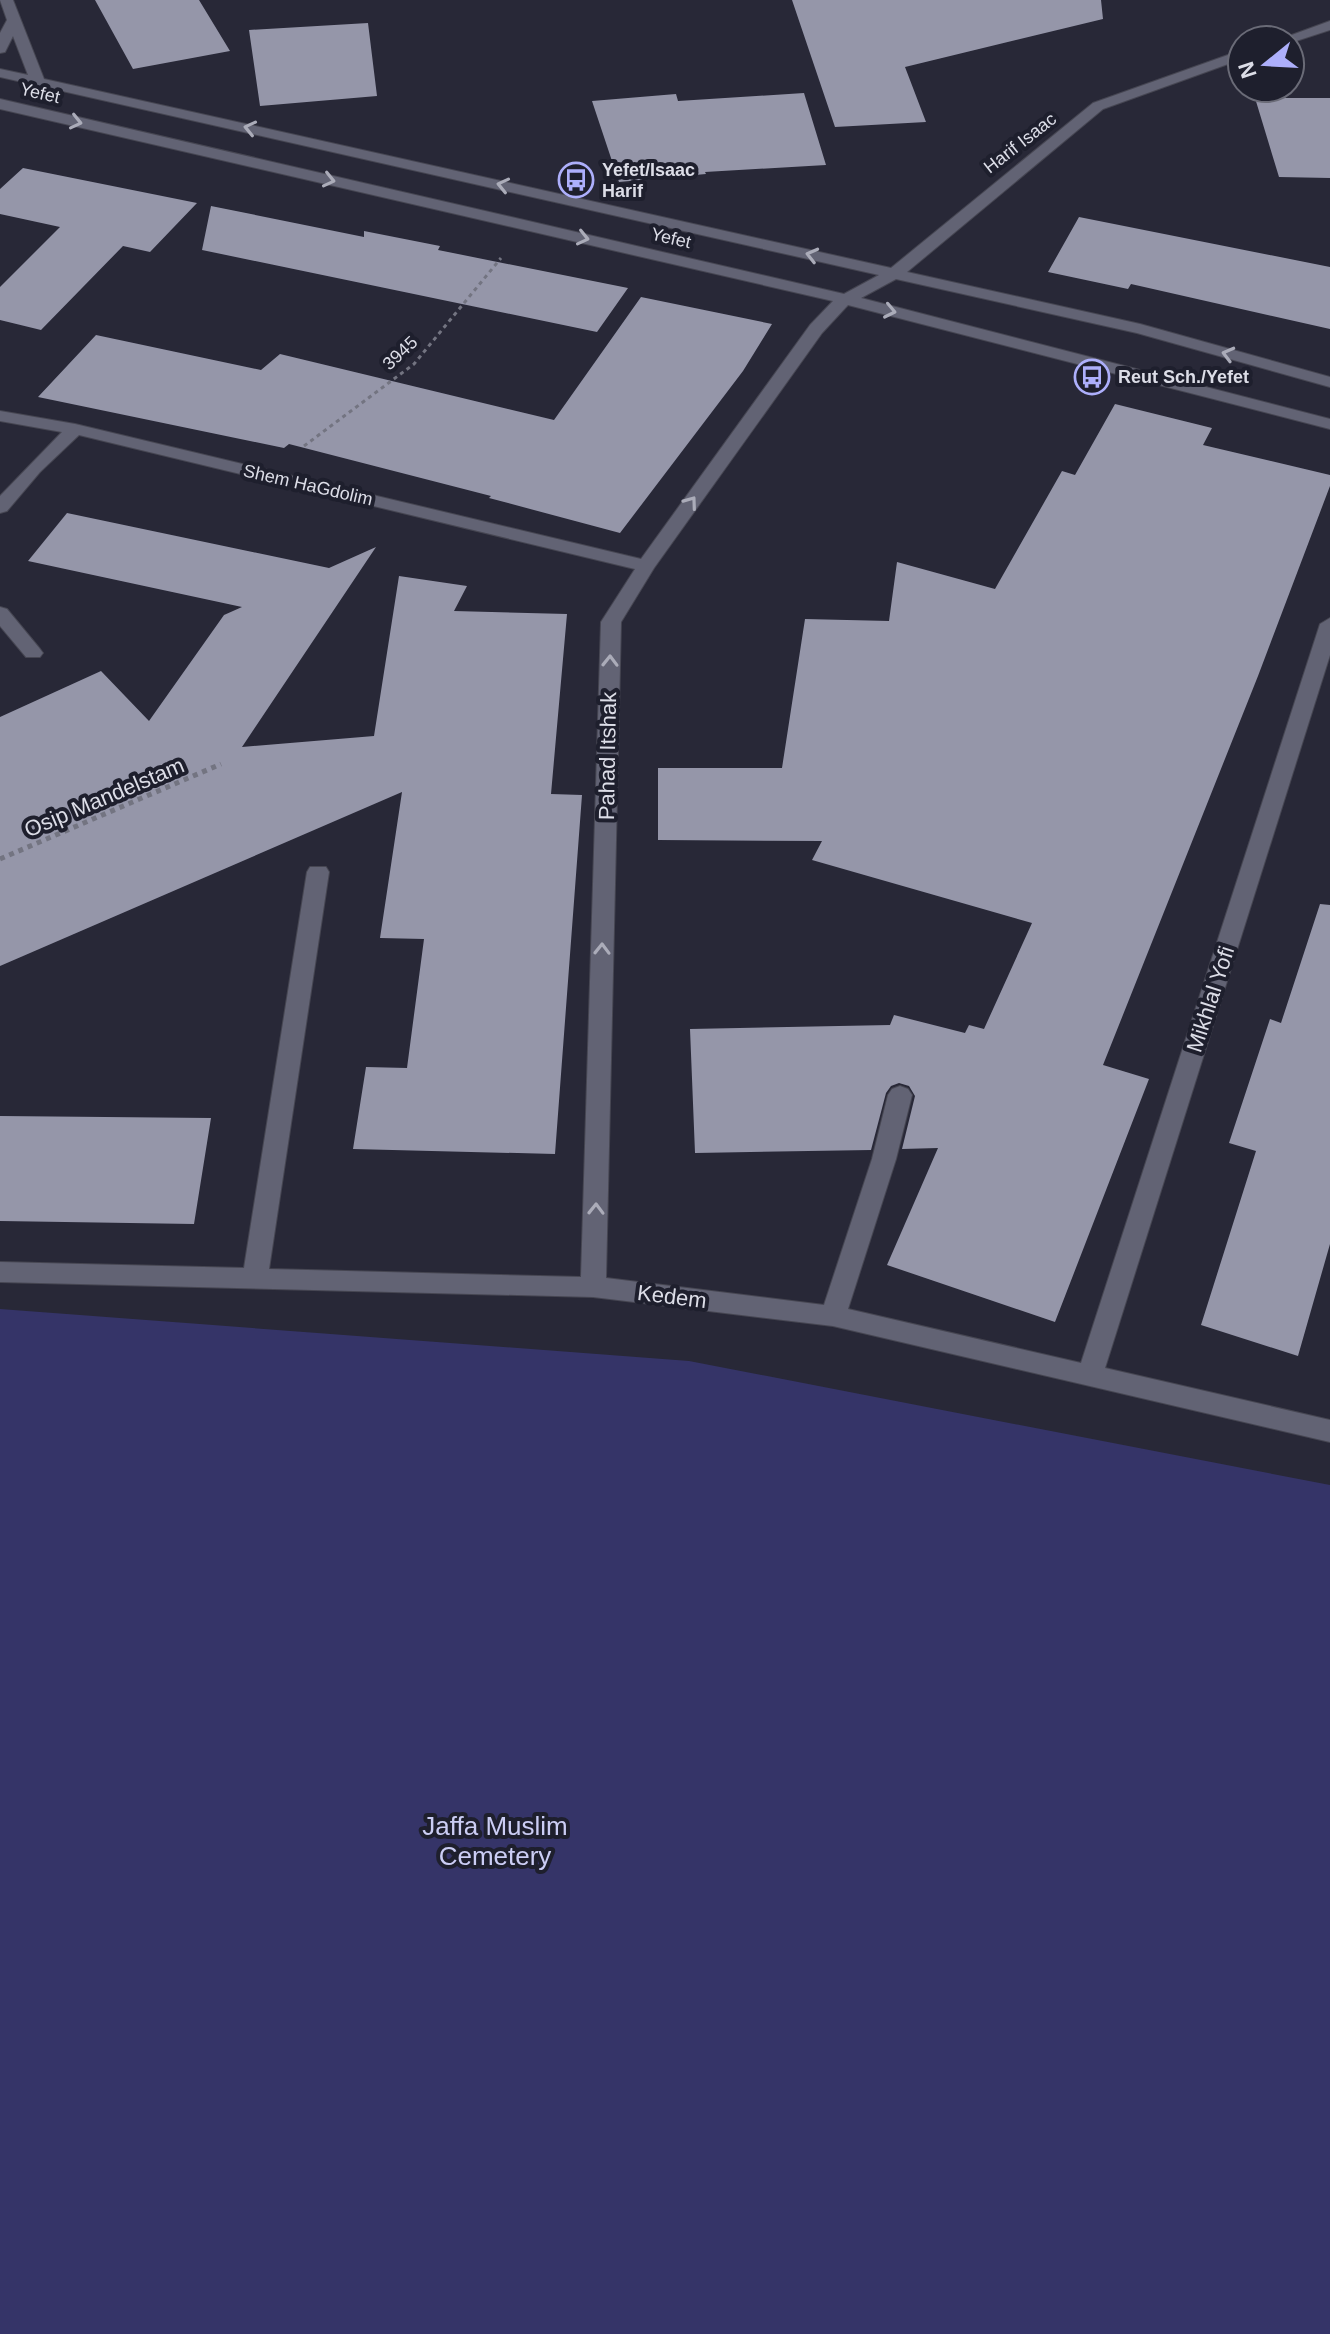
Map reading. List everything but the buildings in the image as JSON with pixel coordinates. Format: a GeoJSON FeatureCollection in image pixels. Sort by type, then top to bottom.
{"type":"FeatureCollection","features":[{"type":"Feature","properties":{"kind":"street"},"geometry":{"type":"LineString","coordinates":[[6,0],[38,81]]}},
{"type":"Feature","properties":{"kind":"street"},"geometry":{"type":"LineString","coordinates":[[0,49],[14,19]]}},
{"type":"Feature","properties":{"kind":"street"},"geometry":{"type":"LineString","coordinates":[[1306,33],[1330,25]]}},
{"type":"Feature","properties":{"kind":"street","name":"Harif Isaac"},"geometry":{"type":"LineString","coordinates":[[843,301],[892,275],[1098,106],[1226,60]]}},
{"type":"Feature","properties":{"kind":"street","name":"Yefet"},"geometry":{"type":"LineString","coordinates":[[0,73],[1140,329],[1330,382]]}},
{"type":"Feature","properties":{"kind":"street","name":"Yefet"},"geometry":{"type":"LineString","coordinates":[[3,109],[529,225],[1119,365],[1330,424]]}},
{"type":"Feature","properties":{"kind":"street","name":"Pahad Itshak"},"geometry":{"type":"LineString","coordinates":[[593,1287],[611,622],[646,566],[816,329],[843,301]]}},
{"type":"Feature","properties":{"kind":"street","name":"Shem HaGdolim"},"geometry":{"type":"LineString","coordinates":[[0,416],[75,429],[646,566]]}},
{"type":"Feature","properties":{"kind":"street"},"geometry":{"type":"LineString","coordinates":[[0,507],[34,468],[75,429]]}},
{"type":"Feature","properties":{"kind":"street"},"geometry":{"type":"LineString","coordinates":[[0,613],[33,653]]}},
{"type":"Feature","properties":{"kind":"street","name":"Mikhlal Yofi"},"geometry":{"type":"LineString","coordinates":[[1090,1375],[1330,624]]}},
{"type":"Feature","properties":{"kind":"street"},"geometry":{"type":"LineString","coordinates":[[255,1276],[318,872]]}},
{"type":"Feature","properties":{"kind":"street"},"geometry":{"type":"LineString","coordinates":[[833,1316],[884,1159],[900,1095]]}},
{"type":"Feature","properties":{"kind":"street","name":"Kedem"},"geometry":{"type":"LineString","coordinates":[[0,1272],[255,1276],[593,1287],[833,1316],[1330,1431]]}},
{"type":"Feature","properties":{"kind":"path","name":"3945"},"geometry":{"type":"LineString","coordinates":[[265,475],[414,364],[529,225]]}},
{"type":"Feature","properties":{"kind":"path","name":"Osip Mandelstam"},"geometry":{"type":"LineString","coordinates":[[0,859],[221,764]]}},
{"type":"Feature","properties":{"kind":"green space","name":"Jaffa Muslim Cemetery"},"geometry":{"type":"Polygon","coordinates":[[[0,1309],[689,1361],[1330,1485],[1330,2334],[0,2334],[0,1309]]]}},
{"type":"Feature","properties":{"kind":"place","name":"Yefet/Isaac Harif"},"geometry":{"type":"Point","coordinates":[576,180]}},
{"type":"Feature","properties":{"kind":"place","name":"Reut Sch./Yefet"},"geometry":{"type":"Point","coordinates":[1092,377]}}]}
